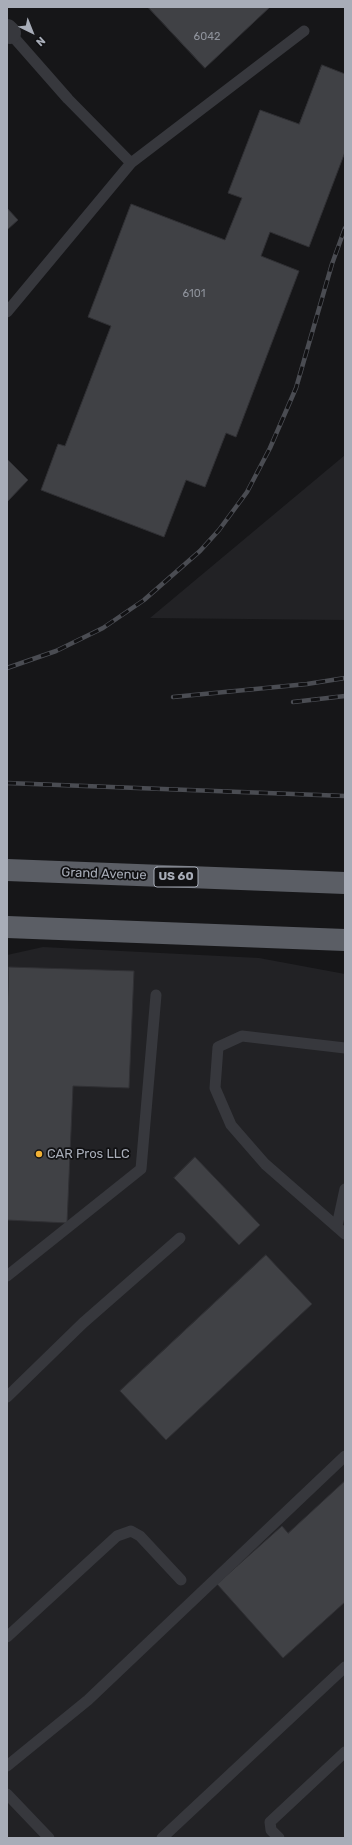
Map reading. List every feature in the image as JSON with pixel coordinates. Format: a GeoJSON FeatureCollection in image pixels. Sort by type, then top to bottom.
{"type":"FeatureCollection","features":[{"type":"Feature","properties":{"kind":"highway","name":"Grand Avenue"},"geometry":{"type":"LineString","coordinates":[[7,870],[345,883]]}},
{"type":"Feature","properties":{"kind":"highway"},"geometry":{"type":"LineString","coordinates":[[7,927],[345,940]]}},
{"type":"Feature","properties":{"kind":"lane"},"geometry":{"type":"LineString","coordinates":[[7,312],[131,163],[304,31]]}},
{"type":"Feature","properties":{"kind":"lane"},"geometry":{"type":"LineString","coordinates":[[8,34],[68,99],[131,163]]}},
{"type":"Feature","properties":{"kind":"lane"},"geometry":{"type":"LineString","coordinates":[[7,1276],[141,1169],[156,995]]}},
{"type":"Feature","properties":{"kind":"lane"},"geometry":{"type":"LineString","coordinates":[[345,1048],[242,1036],[218,1048],[215,1088],[231,1125],[265,1164],[345,1234]]}},
{"type":"Feature","properties":{"kind":"lane"},"geometry":{"type":"LineString","coordinates":[[337,1226],[345,1189]]}},
{"type":"Feature","properties":{"kind":"lane"},"geometry":{"type":"LineString","coordinates":[[7,1397],[83,1323],[180,1238]]}},
{"type":"Feature","properties":{"kind":"lane"},"geometry":{"type":"LineString","coordinates":[[7,1766],[88,1700],[345,1456]]}},
{"type":"Feature","properties":{"kind":"lane"},"geometry":{"type":"LineString","coordinates":[[7,1637],[117,1536],[130,1531],[140,1536],[181,1580]]}},
{"type":"Feature","properties":{"kind":"lane"},"geometry":{"type":"LineString","coordinates":[[162,1838],[345,1667]]}},
{"type":"Feature","properties":{"kind":"lane"},"geometry":{"type":"LineString","coordinates":[[279,1838],[271,1830],[270,1822],[345,1752]]}},
{"type":"Feature","properties":{"kind":"lane"},"geometry":{"type":"LineString","coordinates":[[7,1794],[49,1838]]}},
{"type":"Feature","properties":{"kind":"shaded area"},"geometry":{"type":"Polygon","coordinates":[[[345,455],[345,620],[150,618],[345,455]]]}},
{"type":"Feature","properties":{"kind":"shaded area"},"geometry":{"type":"Polygon","coordinates":[[[43,947],[259,958],[345,974],[345,1838],[7,1838],[7,955],[43,947]]]}},
{"type":"Feature","properties":{"kind":"building"},"geometry":{"type":"Polygon","coordinates":[[[148,7],[270,7],[205,68],[148,7]]]}},
{"type":"Feature","properties":{"kind":"building"},"geometry":{"type":"Polygon","coordinates":[[[322,65],[345,74],[345,152],[309,247],[270,232],[261,256],[299,271],[236,437],[226,433],[205,487],[186,480],[164,537],[41,490],[58,444],[65,446],[111,326],[88,317],[131,204],[225,240],[242,198],[228,193],[260,110],[299,124],[322,65]]]}},
{"type":"Feature","properties":{"kind":"building"},"geometry":{"type":"Polygon","coordinates":[[[7,208],[18,220],[7,230],[7,208]]]}},
{"type":"Feature","properties":{"kind":"building"},"geometry":{"type":"Polygon","coordinates":[[[7,459],[28,480],[8,501],[7,500],[7,459]]]}},
{"type":"Feature","properties":{"kind":"building","name":"CAR Pros LLC"},"geometry":{"type":"Polygon","coordinates":[[[9,967],[134,971],[129,1088],[73,1086],[67,1223],[7,1220],[7,1025],[9,967]]]}},
{"type":"Feature","properties":{"kind":"building"},"geometry":{"type":"Polygon","coordinates":[[[195,1157],[260,1225],[239,1245],[174,1178],[195,1157]]]}},
{"type":"Feature","properties":{"kind":"building"},"geometry":{"type":"Polygon","coordinates":[[[266,1255],[312,1304],[166,1440],[120,1391],[266,1255]]]}},
{"type":"Feature","properties":{"kind":"building"},"geometry":{"type":"Polygon","coordinates":[[[345,1481],[345,1602],[283,1658],[217,1584],[282,1526],[288,1533],[345,1481]]]}},
{"type":"Feature","properties":{"kind":"railway"},"geometry":{"type":"LineString","coordinates":[[7,668],[56,651],[103,628],[144,600],[200,551],[219,530],[247,492],[270,448],[296,388],[332,264],[345,228]]}},
{"type":"Feature","properties":{"kind":"railway"},"geometry":{"type":"LineString","coordinates":[[173,697],[307,684],[345,678]]}},
{"type":"Feature","properties":{"kind":"railway"},"geometry":{"type":"LineString","coordinates":[[293,702],[345,696]]}},
{"type":"Feature","properties":{"kind":"railway"},"geometry":{"type":"LineString","coordinates":[[7,783],[345,796]]}},
{"type":"Feature","properties":{"kind":"place","name":"CAR Pros LLC"},"geometry":{"type":"Point","coordinates":[39,1154]}}]}
